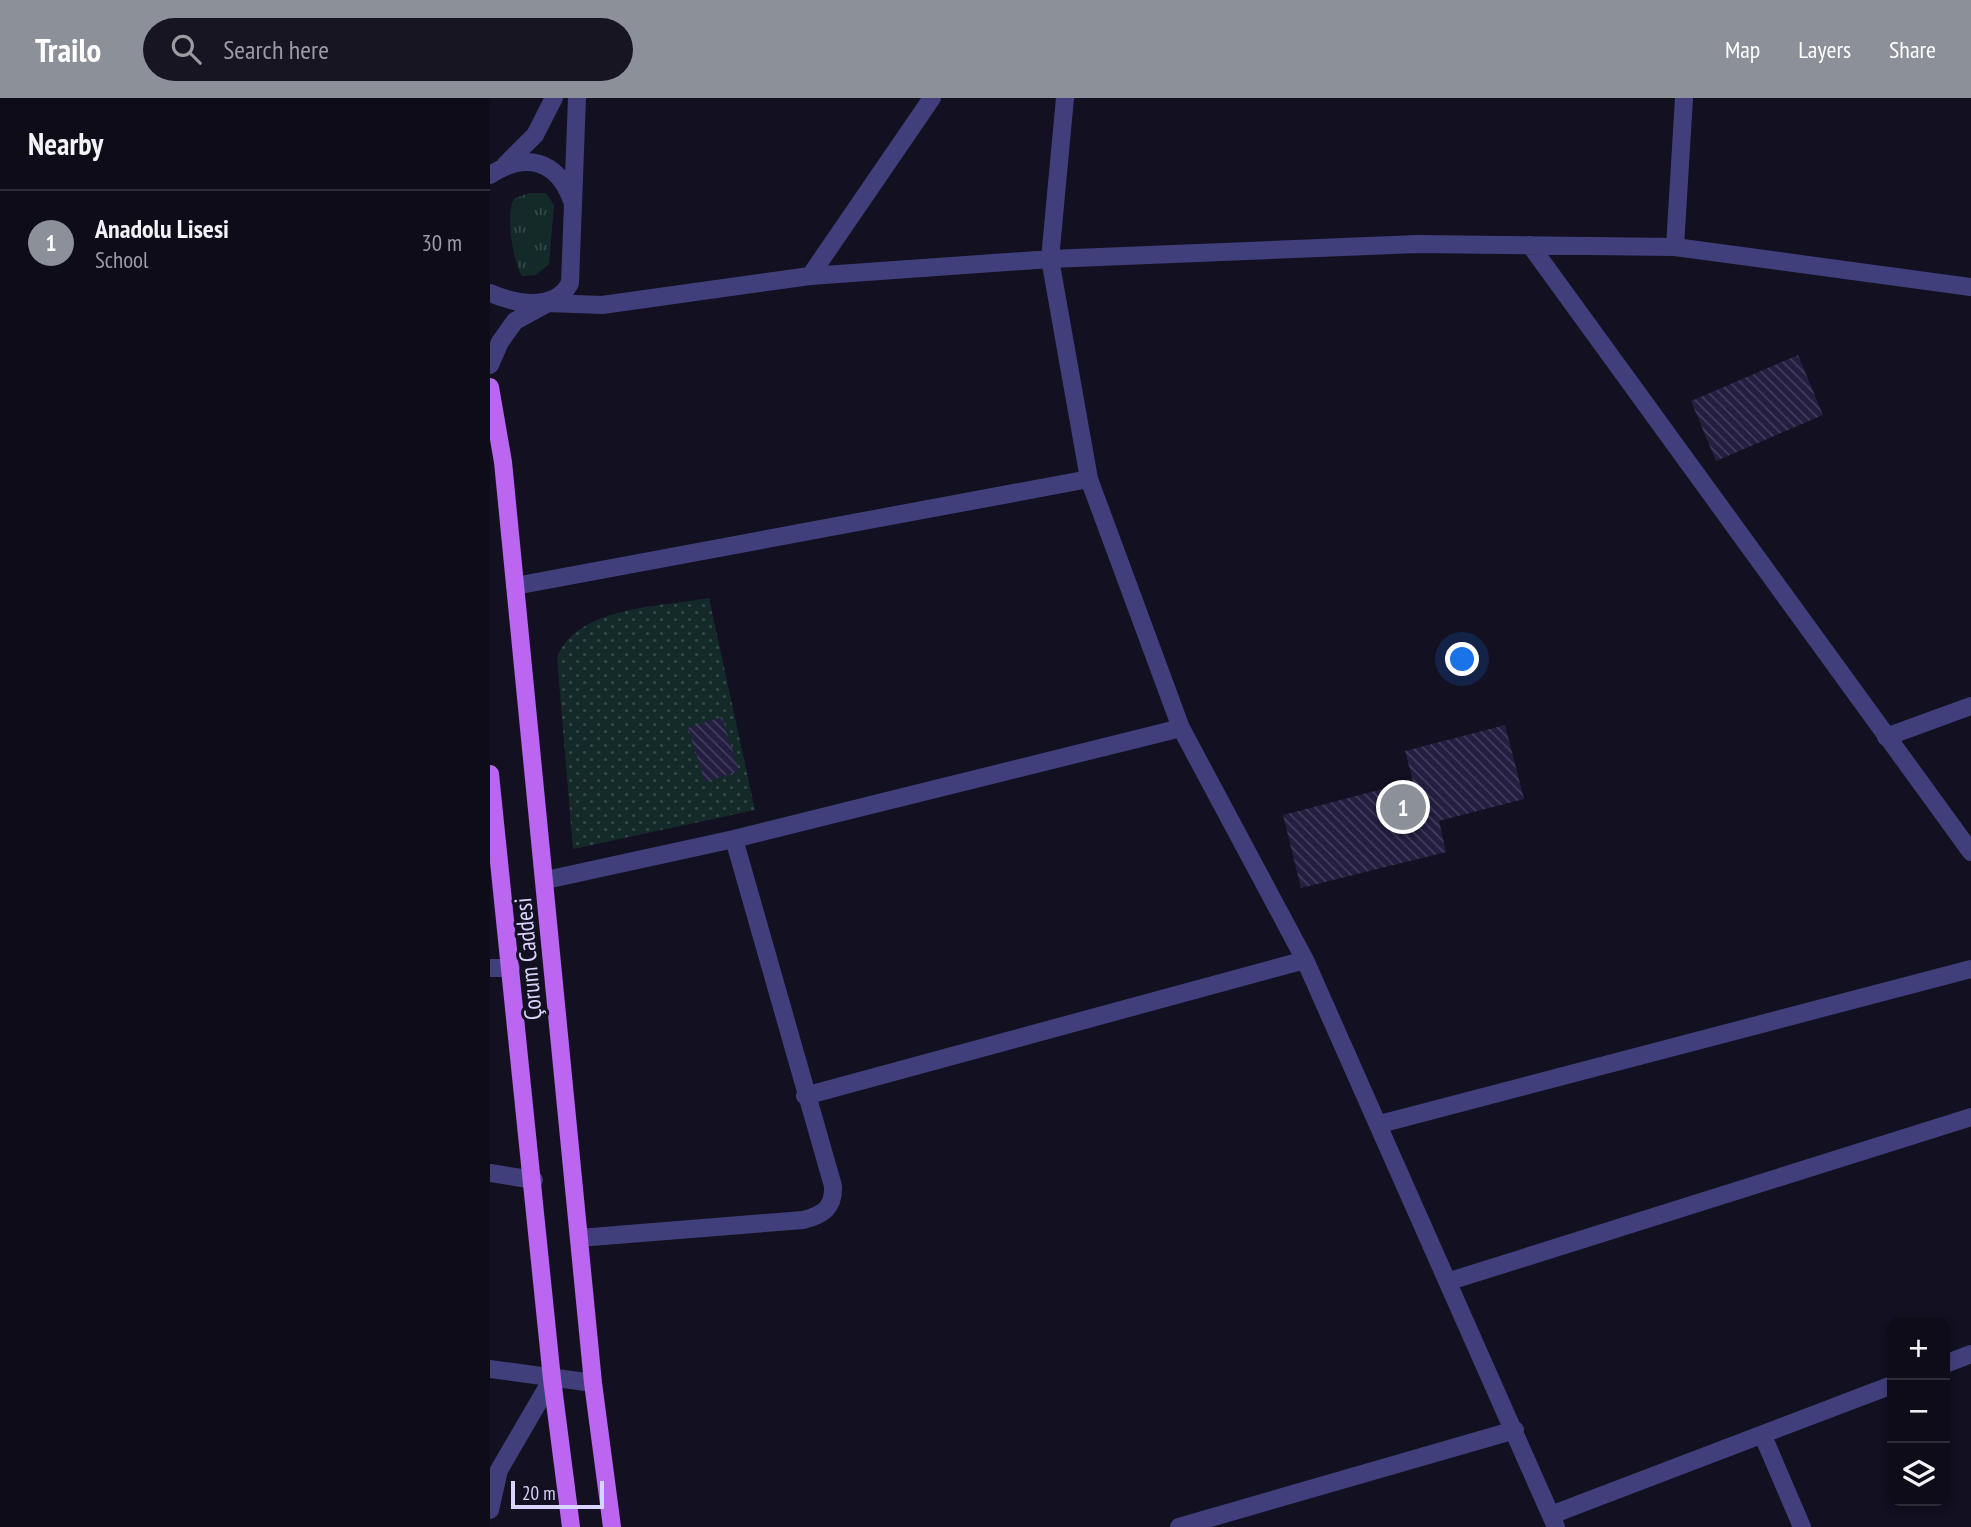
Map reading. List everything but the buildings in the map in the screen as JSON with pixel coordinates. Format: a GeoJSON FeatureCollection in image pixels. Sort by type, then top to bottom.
{"type":"FeatureCollection","features":[{"type":"Feature","properties":{"kind":"main road","name":"Çorum Caddesi"},"geometry":{"type":"LineString","coordinates":[[490,387],[503,462],[546,880],[593,1383],[612,1527]]}},
{"type":"Feature","properties":{"kind":"main road","name":"Çorum Caddesi"},"geometry":{"type":"LineString","coordinates":[[490,774],[534,1180],[552,1379],[571,1527]]}},
{"type":"Feature","properties":{"kind":"street"},"geometry":{"type":"LineString","coordinates":[[494,172],[535,135],[554,98]]}},
{"type":"Feature","properties":{"kind":"street"},"geometry":{"type":"LineString","coordinates":[[490,365],[510,327],[521,316],[564,294],[572,278],[572,201],[577,98]]}},
{"type":"Feature","properties":{"kind":"street"},"geometry":{"type":"LineString","coordinates":[[810,276],[932,98]]}},
{"type":"Feature","properties":{"kind":"street"},"geometry":{"type":"LineString","coordinates":[[1065,98],[1050,259],[1089,479],[1181,729],[1305,960],[1450,1281],[1554,1521],[1887,1387]]}},
{"type":"Feature","properties":{"kind":"street"},"geometry":{"type":"LineString","coordinates":[[1675,247],[1684,98]]}},
{"type":"Feature","properties":{"kind":"street"},"geometry":{"type":"LineString","coordinates":[[494,172],[519,161],[544,165],[563,182],[572,201]]}},
{"type":"Feature","properties":{"kind":"street"},"geometry":{"type":"LineString","coordinates":[[490,293],[515,301],[601,305],[810,276],[1050,259],[1417,244],[1675,247],[1971,287]]}},
{"type":"Feature","properties":{"kind":"street"},"geometry":{"type":"LineString","coordinates":[[1530,245],[1971,852]]}},
{"type":"Feature","properties":{"kind":"street"},"geometry":{"type":"LineString","coordinates":[[572,278],[583,294],[601,305]]}},
{"type":"Feature","properties":{"kind":"street"},"geometry":{"type":"LineString","coordinates":[[515,586],[1089,479]]}},
{"type":"Feature","properties":{"kind":"street"},"geometry":{"type":"LineString","coordinates":[[1886,737],[1971,706]]}},
{"type":"Feature","properties":{"kind":"street"},"geometry":{"type":"LineString","coordinates":[[546,880],[734,839],[1181,729]]}},
{"type":"Feature","properties":{"kind":"street"},"geometry":{"type":"LineString","coordinates":[[579,1238],[803,1220],[821,1214],[831,1205],[834,1186],[805,1096],[734,839]]}},
{"type":"Feature","properties":{"kind":"street"},"geometry":{"type":"LineString","coordinates":[[805,1096],[1305,960]]}},
{"type":"Feature","properties":{"kind":"street"},"geometry":{"type":"LineString","coordinates":[[490,968],[511,968]]}},
{"type":"Feature","properties":{"kind":"street"},"geometry":{"type":"LineString","coordinates":[[1380,1124],[1971,969]]}},
{"type":"Feature","properties":{"kind":"street"},"geometry":{"type":"LineString","coordinates":[[1450,1281],[1971,1117]]}},
{"type":"Feature","properties":{"kind":"street"},"geometry":{"type":"LineString","coordinates":[[490,1173],[534,1180]]}},
{"type":"Feature","properties":{"kind":"street"},"geometry":{"type":"LineString","coordinates":[[1950,1362],[1971,1354]]}},
{"type":"Feature","properties":{"kind":"street"},"geometry":{"type":"LineString","coordinates":[[490,1369],[593,1383]]}},
{"type":"Feature","properties":{"kind":"street"},"geometry":{"type":"LineString","coordinates":[[490,1510],[495,1471],[552,1379]]}},
{"type":"Feature","properties":{"kind":"street"},"geometry":{"type":"LineString","coordinates":[[1180,1527],[1515,1430]]}},
{"type":"Feature","properties":{"kind":"street"},"geometry":{"type":"LineString","coordinates":[[1763,1436],[1802,1527]]}},
{"type":"Feature","properties":{"kind":"green space"},"geometry":{"type":"Polygon","coordinates":[[[530,193],[546,193],[554,205],[549,264],[536,275],[522,276],[513,249],[510,213],[515,198],[530,193]]]}},
{"type":"Feature","properties":{"kind":"green space"},"geometry":{"type":"Polygon","coordinates":[[[709,598],[755,810],[573,849],[557,658],[567,641],[582,628],[601,619],[645,607],[709,598]]]}},
{"type":"Feature","properties":{"kind":"place","name":"Anadolu Lisesi"},"geometry":{"type":"Point","coordinates":[1403,807]}}]}
